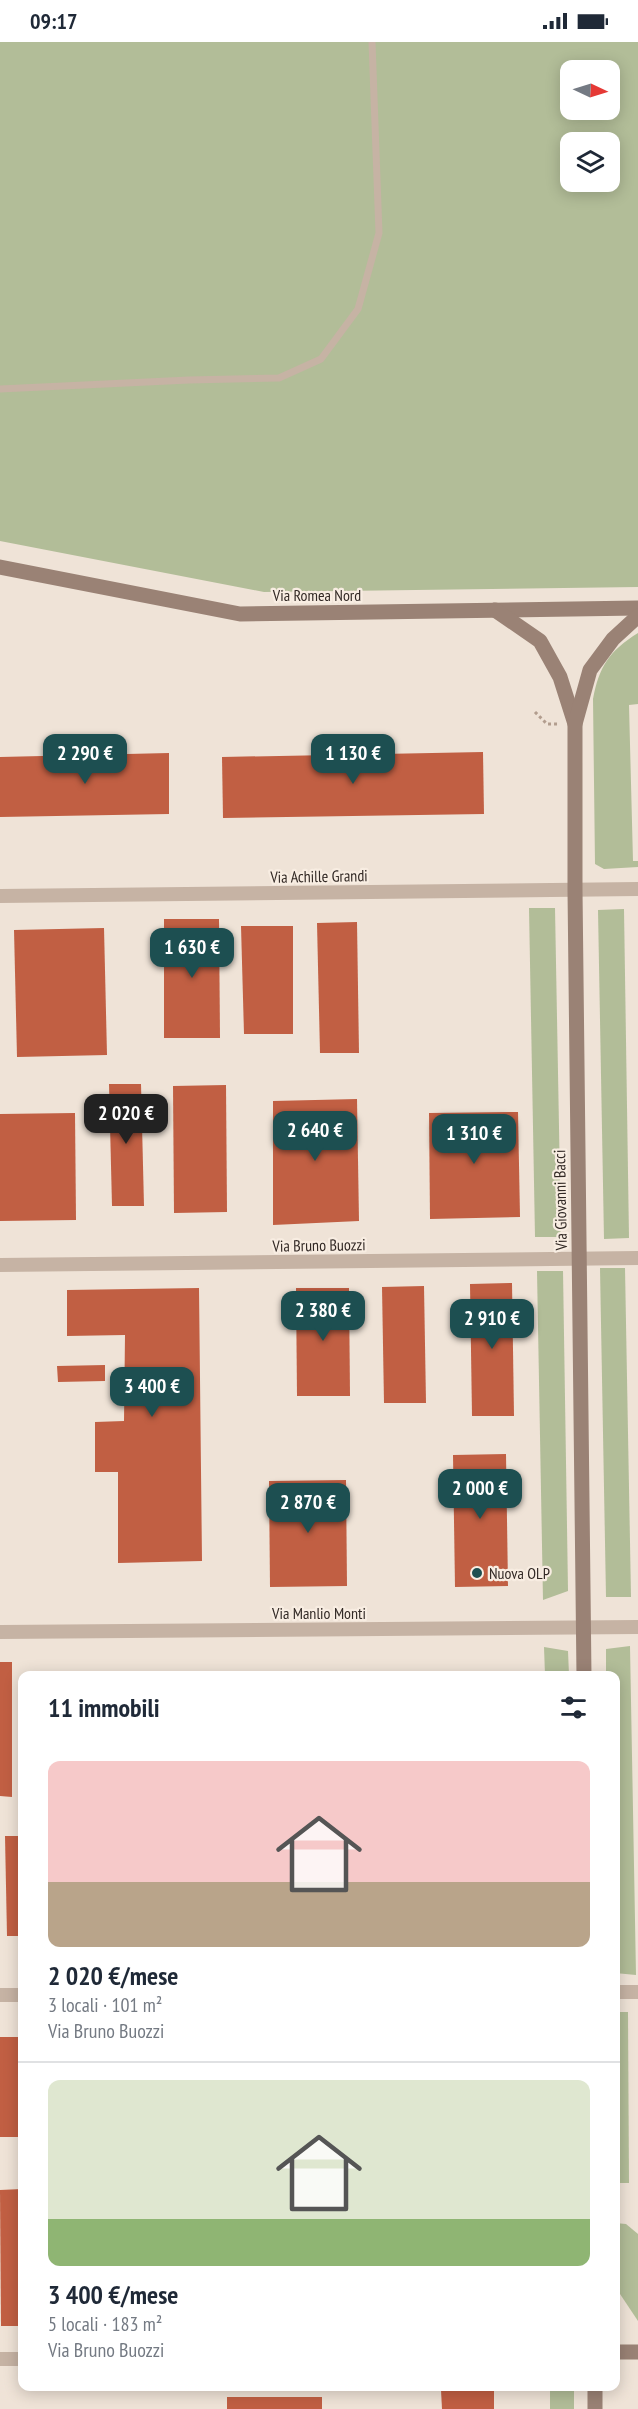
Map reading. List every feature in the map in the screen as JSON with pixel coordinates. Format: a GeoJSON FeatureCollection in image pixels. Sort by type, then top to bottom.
{"type":"FeatureCollection","features":[{"type":"Feature","properties":{"kind":"main road","name":"Via Romea Nord"},"geometry":{"type":"LineString","coordinates":[[0,567],[240,614],[638,608]]}},
{"type":"Feature","properties":{"kind":"main road","name":"Via Giovanni Bacci"},"geometry":{"type":"LineString","coordinates":[[495,610],[540,641],[560,677],[575,724]]}},
{"type":"Feature","properties":{"kind":"main road","name":"Via Giovanni Bacci"},"geometry":{"type":"LineString","coordinates":[[584,1671],[575,724],[590,670],[613,639],[638,616]]}},
{"type":"Feature","properties":{"kind":"main road"},"geometry":{"type":"LineString","coordinates":[[620,2352],[638,2352]]}},
{"type":"Feature","properties":{"kind":"main road"},"geometry":{"type":"LineString","coordinates":[[595,2391],[595,2409]]}},
{"type":"Feature","properties":{"kind":"street","name":"Via Achille Grandi"},"geometry":{"type":"LineString","coordinates":[[0,896],[638,889]]}},
{"type":"Feature","properties":{"kind":"street","name":"Via Bruno Buozzi"},"geometry":{"type":"LineString","coordinates":[[0,1265],[638,1258]]}},
{"type":"Feature","properties":{"kind":"street","name":"Via Manlio Monti"},"geometry":{"type":"LineString","coordinates":[[0,1632],[638,1627]]}},
{"type":"Feature","properties":{"kind":"street"},"geometry":{"type":"LineString","coordinates":[[620,1992],[638,1992]]}},
{"type":"Feature","properties":{"kind":"street"},"geometry":{"type":"LineString","coordinates":[[0,1995],[18,1995]]}},
{"type":"Feature","properties":{"kind":"street"},"geometry":{"type":"LineString","coordinates":[[0,2360],[18,2359]]}},
{"type":"Feature","properties":{"kind":"lane"},"geometry":{"type":"LineString","coordinates":[[0,389],[279,378],[321,359],[358,309],[379,234],[372,42]]}},
{"type":"Feature","properties":{"kind":"path"},"geometry":{"type":"LineString","coordinates":[[535,712],[547,724],[575,724]]}},
{"type":"Feature","properties":{"kind":"green space"},"geometry":{"type":"Polygon","coordinates":[[[0,42],[638,42],[638,587],[264,592],[0,541],[0,42]]]}},
{"type":"Feature","properties":{"kind":"green space"},"geometry":{"type":"Polygon","coordinates":[[[638,633],[638,704],[629,705],[633,861],[638,861],[638,867],[604,869],[595,864],[593,699],[598,678],[607,661],[620,646],[638,633]]]}},
{"type":"Feature","properties":{"kind":"green space"},"geometry":{"type":"Polygon","coordinates":[[[529,908],[555,908],[561,1237],[535,1237],[529,908]]]}},
{"type":"Feature","properties":{"kind":"green space"},"geometry":{"type":"Polygon","coordinates":[[[624,909],[629,1238],[604,1239],[598,910],[624,909]]]}},
{"type":"Feature","properties":{"kind":"green space"},"geometry":{"type":"Polygon","coordinates":[[[600,1268],[625,1268],[631,1597],[606,1597],[600,1268]]]}},
{"type":"Feature","properties":{"kind":"green space"},"geometry":{"type":"Polygon","coordinates":[[[537,1271],[563,1271],[568,1591],[543,1600],[537,1271]]]}},
{"type":"Feature","properties":{"kind":"green space"},"geometry":{"type":"Polygon","coordinates":[[[630,1646],[636,1975],[620,1973],[620,1671],[606,1671],[606,1649],[630,1646]]]}},
{"type":"Feature","properties":{"kind":"green space"},"geometry":{"type":"Polygon","coordinates":[[[544,1647],[568,1651],[569,1671],[545,1671],[544,1647]]]}},
{"type":"Feature","properties":{"kind":"green space"},"geometry":{"type":"Polygon","coordinates":[[[620,2012],[628,2012],[629,2183],[620,2183],[620,2012]]]}},
{"type":"Feature","properties":{"kind":"green space"},"geometry":{"type":"Polygon","coordinates":[[[620,2223],[626,2224],[638,2234],[638,2321],[620,2294],[620,2223]]]}},
{"type":"Feature","properties":{"kind":"green space"},"geometry":{"type":"Polygon","coordinates":[[[550,2391],[574,2391],[574,2409],[550,2409],[550,2391]]]}},
{"type":"Feature","properties":{"kind":"building"},"geometry":{"type":"Polygon","coordinates":[[[483,752],[484,814],[223,818],[222,757],[483,752]]]}},
{"type":"Feature","properties":{"kind":"building"},"geometry":{"type":"Polygon","coordinates":[[[169,753],[169,814],[0,817],[0,757],[169,753]]]}},
{"type":"Feature","properties":{"kind":"building"},"geometry":{"type":"Polygon","coordinates":[[[164,919],[219,919],[220,1038],[164,1038],[164,919]]]}},
{"type":"Feature","properties":{"kind":"building"},"geometry":{"type":"Polygon","coordinates":[[[357,922],[359,1053],[320,1053],[317,923],[357,922]]]}},
{"type":"Feature","properties":{"kind":"building"},"geometry":{"type":"Polygon","coordinates":[[[241,926],[293,926],[293,1034],[244,1034],[241,926]]]}},
{"type":"Feature","properties":{"kind":"building"},"geometry":{"type":"Polygon","coordinates":[[[104,928],[107,1055],[17,1057],[14,930],[104,928]]]}},
{"type":"Feature","properties":{"kind":"building"},"geometry":{"type":"Polygon","coordinates":[[[109,1084],[141,1084],[144,1206],[112,1206],[109,1084]]]}},
{"type":"Feature","properties":{"kind":"building"},"geometry":{"type":"Polygon","coordinates":[[[226,1085],[227,1212],[174,1213],[173,1086],[226,1085]]]}},
{"type":"Feature","properties":{"kind":"building"},"geometry":{"type":"Polygon","coordinates":[[[357,1099],[359,1221],[273,1225],[273,1101],[357,1099]]]}},
{"type":"Feature","properties":{"kind":"building"},"geometry":{"type":"Polygon","coordinates":[[[518,1112],[520,1217],[430,1219],[429,1113],[518,1112]]]}},
{"type":"Feature","properties":{"kind":"building"},"geometry":{"type":"Polygon","coordinates":[[[75,1113],[76,1220],[0,1221],[0,1114],[75,1113]]]}},
{"type":"Feature","properties":{"kind":"building"},"geometry":{"type":"Polygon","coordinates":[[[512,1283],[514,1416],[472,1416],[470,1284],[512,1283]]]}},
{"type":"Feature","properties":{"kind":"building"},"geometry":{"type":"Polygon","coordinates":[[[424,1286],[426,1403],[384,1403],[382,1287],[424,1286]]]}},
{"type":"Feature","properties":{"kind":"building"},"geometry":{"type":"Polygon","coordinates":[[[199,1288],[202,1561],[118,1563],[118,1472],[95,1472],[95,1422],[124,1421],[125,1335],[67,1336],[67,1290],[199,1288]]]}},
{"type":"Feature","properties":{"kind":"building"},"geometry":{"type":"Polygon","coordinates":[[[296,1288],[349,1288],[350,1396],[297,1396],[296,1288]]]}},
{"type":"Feature","properties":{"kind":"building"},"geometry":{"type":"Polygon","coordinates":[[[105,1365],[105,1381],[58,1382],[57,1366],[105,1365]]]}},
{"type":"Feature","properties":{"kind":"building"},"geometry":{"type":"Polygon","coordinates":[[[506,1454],[508,1586],[455,1587],[453,1455],[506,1454]]]}},
{"type":"Feature","properties":{"kind":"building"},"geometry":{"type":"Polygon","coordinates":[[[346,1480],[347,1586],[270,1587],[269,1481],[346,1480]]]}},
{"type":"Feature","properties":{"kind":"building"},"geometry":{"type":"Polygon","coordinates":[[[0,1662],[12,1662],[12,1797],[0,1796],[0,1662]]]}},
{"type":"Feature","properties":{"kind":"building"},"geometry":{"type":"Polygon","coordinates":[[[5,1836],[18,1836],[18,1936],[7,1936],[5,1836]]]}},
{"type":"Feature","properties":{"kind":"building"},"geometry":{"type":"Polygon","coordinates":[[[0,2037],[18,2037],[18,2137],[0,2137],[0,2037]]]}},
{"type":"Feature","properties":{"kind":"building"},"geometry":{"type":"Polygon","coordinates":[[[18,2189],[18,2326],[1,2326],[0,2190],[18,2189]]]}},
{"type":"Feature","properties":{"kind":"building"},"geometry":{"type":"Polygon","coordinates":[[[441,2391],[494,2391],[494,2409],[442,2409],[441,2391]]]}},
{"type":"Feature","properties":{"kind":"building"},"geometry":{"type":"Polygon","coordinates":[[[227,2397],[322,2397],[322,2409],[227,2409],[227,2397]]]}},
{"type":"Feature","properties":{"kind":"place","name":"Nuova OLP"},"geometry":{"type":"Point","coordinates":[477,1573]}}]}
